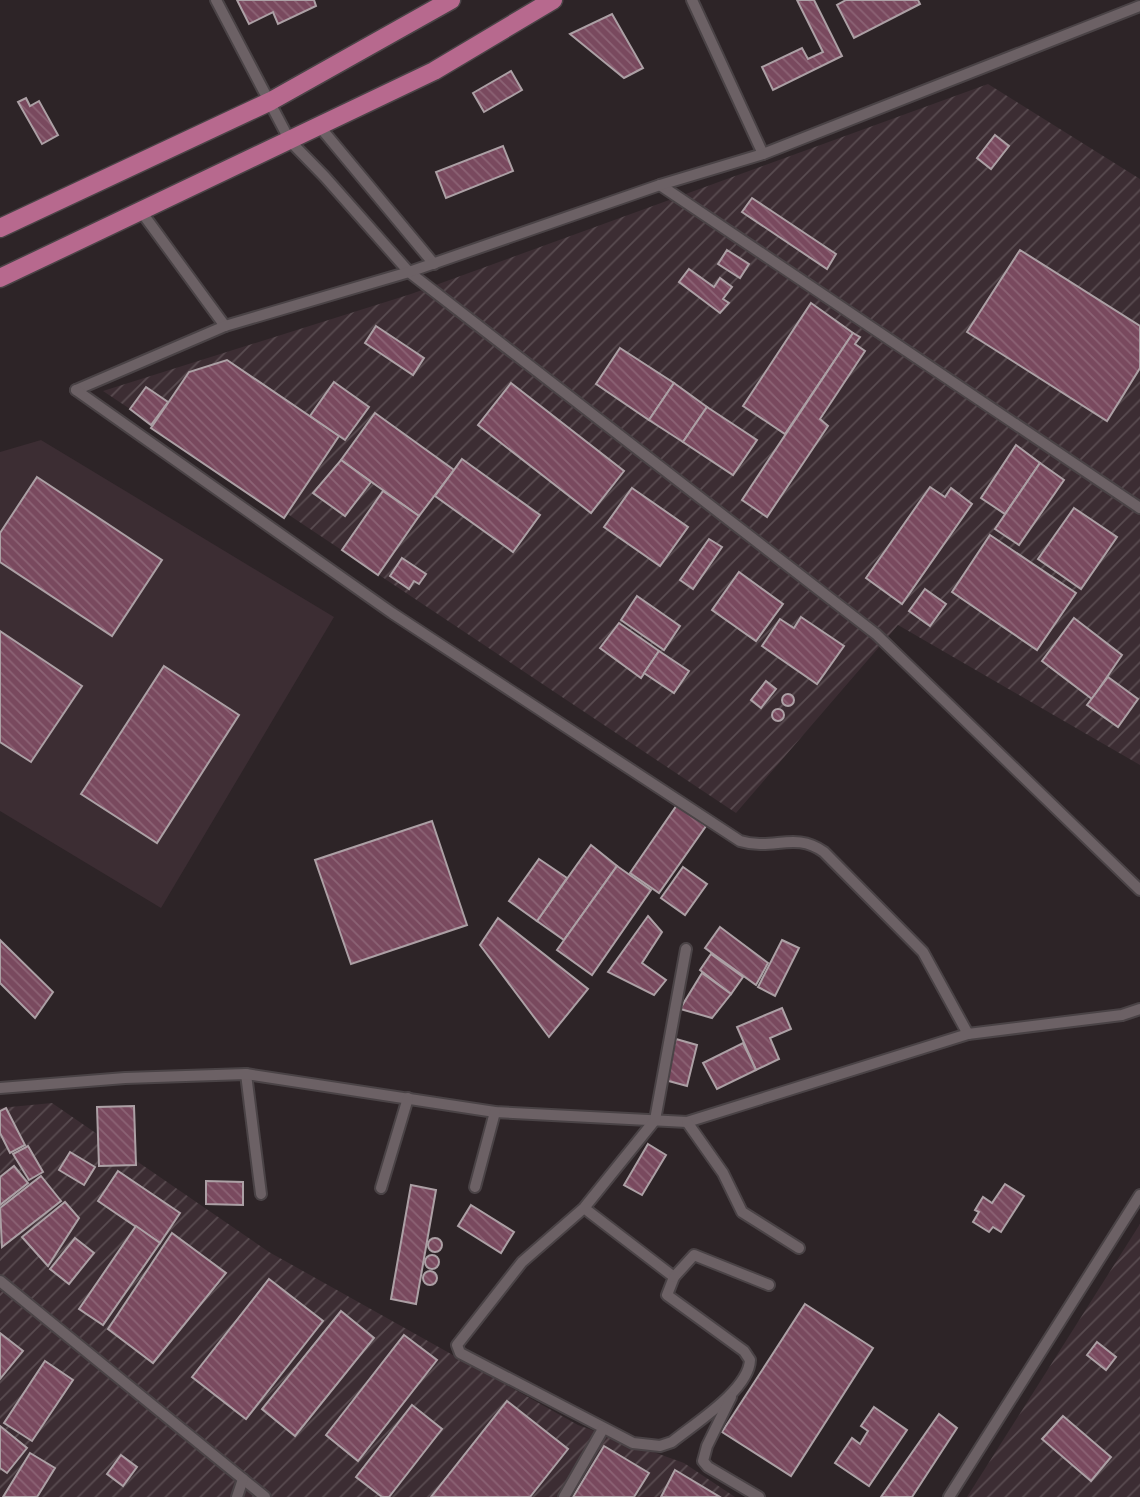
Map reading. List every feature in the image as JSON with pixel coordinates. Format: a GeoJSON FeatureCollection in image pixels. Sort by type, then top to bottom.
{"type":"FeatureCollection","features":[{"type":"Feature","properties":{"kind":"main road"},"geometry":{"type":"LineString","coordinates":[[0,228],[271,101],[451,0]]}},
{"type":"Feature","properties":{"kind":"main road"},"geometry":{"type":"LineString","coordinates":[[0,278],[434,71],[548,2]]}},
{"type":"Feature","properties":{"kind":"street"},"geometry":{"type":"LineString","coordinates":[[216,0],[290,141],[408,272],[876,634],[1140,890]]}},
{"type":"Feature","properties":{"kind":"street"},"geometry":{"type":"LineString","coordinates":[[692,0],[763,154]]}},
{"type":"Feature","properties":{"kind":"street"},"geometry":{"type":"LineString","coordinates":[[968,1034],[923,952],[824,852],[811,843],[798,840],[766,846],[740,841],[392,613],[76,390],[225,326],[434,264],[660,185],[763,154],[1140,6]]}},
{"type":"Feature","properties":{"kind":"street"},"geometry":{"type":"LineString","coordinates":[[320,127],[434,264]]}},
{"type":"Feature","properties":{"kind":"street"},"geometry":{"type":"LineString","coordinates":[[660,185],[1140,508]]}},
{"type":"Feature","properties":{"kind":"street"},"geometry":{"type":"LineString","coordinates":[[140,210],[225,326]]}},
{"type":"Feature","properties":{"kind":"street"},"geometry":{"type":"LineString","coordinates":[[686,949],[655,1119],[584,1208],[522,1262],[459,1341],[457,1349],[633,1443],[660,1447],[672,1442],[734,1391]]}},
{"type":"Feature","properties":{"kind":"street"},"geometry":{"type":"LineString","coordinates":[[0,1088],[125,1078],[246,1073],[495,1112],[687,1122],[968,1034],[1122,1015],[1140,1009]]}},
{"type":"Feature","properties":{"kind":"street"},"geometry":{"type":"LineString","coordinates":[[246,1073],[261,1194]]}},
{"type":"Feature","properties":{"kind":"street"},"geometry":{"type":"LineString","coordinates":[[381,1188],[408,1098]]}},
{"type":"Feature","properties":{"kind":"street"},"geometry":{"type":"LineString","coordinates":[[475,1187],[495,1112]]}},
{"type":"Feature","properties":{"kind":"street"},"geometry":{"type":"LineString","coordinates":[[687,1122],[723,1173],[742,1212],[799,1248]]}},
{"type":"Feature","properties":{"kind":"street"},"geometry":{"type":"LineString","coordinates":[[949,1497],[1140,1195]]}},
{"type":"Feature","properties":{"kind":"street"},"geometry":{"type":"LineString","coordinates":[[584,1208],[674,1277]]}},
{"type":"Feature","properties":{"kind":"street"},"geometry":{"type":"LineString","coordinates":[[759,1497],[708,1467],[704,1461],[707,1446],[734,1391],[750,1369],[750,1360],[744,1351],[667,1295],[674,1277],[694,1255],[769,1285]]}},
{"type":"Feature","properties":{"kind":"street"},"geometry":{"type":"LineString","coordinates":[[1,1284],[265,1497]]}},
{"type":"Feature","properties":{"kind":"street"},"geometry":{"type":"LineString","coordinates":[[564,1497],[603,1429]]}},
{"type":"Feature","properties":{"kind":"street"},"geometry":{"type":"LineString","coordinates":[[237,1497],[243,1479]]}},
{"type":"Feature","properties":{"kind":"shaded area"},"geometry":{"type":"Polygon","coordinates":[[[988,84],[1140,179],[1140,765],[898,625],[736,813],[103,391],[411,294],[988,84]]]}},
{"type":"Feature","properties":{"kind":"shaded area"},"geometry":{"type":"Polygon","coordinates":[[[41,440],[334,617],[161,908],[0,811],[0,452],[41,440]]]}},
{"type":"Feature","properties":{"kind":"shaded area"},"geometry":{"type":"Polygon","coordinates":[[[52,1103],[269,1252],[578,1425],[684,1463],[735,1497],[0,1497],[0,1108],[52,1103]]]}},
{"type":"Feature","properties":{"kind":"shaded area"},"geometry":{"type":"Polygon","coordinates":[[[1140,1224],[1140,1497],[967,1497],[1140,1224]]]}},
{"type":"Feature","properties":{"kind":"building"},"geometry":{"type":"Polygon","coordinates":[[[237,0],[314,0],[316,6],[278,24],[273,12],[249,24],[237,0]]]}},
{"type":"Feature","properties":{"kind":"building"},"geometry":{"type":"Polygon","coordinates":[[[797,0],[814,0],[842,56],[773,90],[762,67],[802,48],[808,59],[823,52],[797,0]]]}},
{"type":"Feature","properties":{"kind":"building"},"geometry":{"type":"Polygon","coordinates":[[[846,0],[918,0],[920,4],[854,38],[837,5],[846,0]]]}},
{"type":"Feature","properties":{"kind":"building"},"geometry":{"type":"Polygon","coordinates":[[[612,14],[643,68],[624,78],[570,34],[612,14]]]}},
{"type":"Feature","properties":{"kind":"building"},"geometry":{"type":"Polygon","coordinates":[[[511,71],[522,90],[484,112],[473,93],[511,71]]]}},
{"type":"Feature","properties":{"kind":"building"},"geometry":{"type":"Polygon","coordinates":[[[26,98],[30,106],[39,101],[58,135],[42,144],[18,102],[26,98]]]}},
{"type":"Feature","properties":{"kind":"building"},"geometry":{"type":"Polygon","coordinates":[[[995,135],[1009,146],[991,169],[977,158],[995,135]]]}},
{"type":"Feature","properties":{"kind":"building"},"geometry":{"type":"Polygon","coordinates":[[[503,146],[513,171],[446,198],[436,172],[503,146]]]}},
{"type":"Feature","properties":{"kind":"building"},"geometry":{"type":"Polygon","coordinates":[[[752,198],[836,254],[827,269],[742,212],[752,198]]]}},
{"type":"Feature","properties":{"kind":"building"},"geometry":{"type":"Polygon","coordinates":[[[727,250],[749,264],[740,278],[718,264],[727,250]]]}},
{"type":"Feature","properties":{"kind":"building"},"geometry":{"type":"Polygon","coordinates":[[[1020,250],[1140,326],[1140,368],[1107,421],[967,332],[1020,250]]]}},
{"type":"Feature","properties":{"kind":"building"},"geometry":{"type":"Polygon","coordinates":[[[689,269],[714,287],[720,278],[732,287],[723,299],[729,303],[720,313],[679,282],[689,269]]]}},
{"type":"Feature","properties":{"kind":"building"},"geometry":{"type":"Polygon","coordinates":[[[811,303],[853,333],[785,434],[743,406],[811,303]]]}},
{"type":"Feature","properties":{"kind":"building"},"geometry":{"type":"Polygon","coordinates":[[[376,326],[424,358],[413,375],[365,343],[376,326]]]}},
{"type":"Feature","properties":{"kind":"building"},"geometry":{"type":"Polygon","coordinates":[[[853,333],[860,337],[855,344],[865,351],[820,419],[828,426],[767,517],[742,500],[853,333]]]}},
{"type":"Feature","properties":{"kind":"building"},"geometry":{"type":"Polygon","coordinates":[[[620,348],[674,383],[649,420],[596,384],[620,348]]]}},
{"type":"Feature","properties":{"kind":"building"},"geometry":{"type":"Polygon","coordinates":[[[227,360],[339,436],[284,518],[151,428],[189,372],[227,360]]]}},
{"type":"Feature","properties":{"kind":"building"},"geometry":{"type":"Polygon","coordinates":[[[334,382],[369,407],[345,440],[310,416],[334,382]]]}},
{"type":"Feature","properties":{"kind":"building"},"geometry":{"type":"Polygon","coordinates":[[[511,383],[624,471],[591,513],[478,425],[511,383]]]}},
{"type":"Feature","properties":{"kind":"building"},"geometry":{"type":"Polygon","coordinates":[[[674,383],[707,407],[683,442],[649,420],[674,383]]]}},
{"type":"Feature","properties":{"kind":"building"},"geometry":{"type":"Polygon","coordinates":[[[146,387],[168,402],[151,425],[130,409],[146,387]]]}},
{"type":"Feature","properties":{"kind":"building"},"geometry":{"type":"Polygon","coordinates":[[[707,407],[757,440],[733,475],[683,442],[707,407]]]}},
{"type":"Feature","properties":{"kind":"building"},"geometry":{"type":"Polygon","coordinates":[[[375,413],[454,470],[419,516],[341,460],[375,413]]]}},
{"type":"Feature","properties":{"kind":"building"},"geometry":{"type":"Polygon","coordinates":[[[1016,445],[1040,463],[1005,514],[981,498],[1016,445]]]}},
{"type":"Feature","properties":{"kind":"building"},"geometry":{"type":"Polygon","coordinates":[[[462,459],[540,515],[513,552],[435,496],[462,459]]]}},
{"type":"Feature","properties":{"kind":"building"},"geometry":{"type":"Polygon","coordinates":[[[341,460],[371,482],[345,516],[313,493],[341,460]]]}},
{"type":"Feature","properties":{"kind":"building"},"geometry":{"type":"Polygon","coordinates":[[[1040,463],[1064,480],[1019,545],[995,529],[1040,463]]]}},
{"type":"Feature","properties":{"kind":"building"},"geometry":{"type":"Polygon","coordinates":[[[37,477],[162,560],[112,636],[0,562],[0,533],[37,477]]]}},
{"type":"Feature","properties":{"kind":"building"},"geometry":{"type":"Polygon","coordinates":[[[930,487],[945,497],[951,488],[972,504],[902,604],[866,578],[930,487]]]}},
{"type":"Feature","properties":{"kind":"building"},"geometry":{"type":"Polygon","coordinates":[[[632,488],[688,527],[660,566],[604,527],[632,488]]]}},
{"type":"Feature","properties":{"kind":"building"},"geometry":{"type":"Polygon","coordinates":[[[383,491],[419,516],[378,575],[342,550],[383,491]]]}},
{"type":"Feature","properties":{"kind":"building"},"geometry":{"type":"Polygon","coordinates":[[[1074,508],[1117,537],[1081,589],[1038,559],[1074,508]]]}},
{"type":"Feature","properties":{"kind":"building"},"geometry":{"type":"Polygon","coordinates":[[[990,535],[1076,593],[1037,650],[952,592],[990,535]]]}},
{"type":"Feature","properties":{"kind":"building"},"geometry":{"type":"Polygon","coordinates":[[[709,539],[722,547],[693,589],[680,580],[709,539]]]}},
{"type":"Feature","properties":{"kind":"building"},"geometry":{"type":"Polygon","coordinates":[[[402,558],[426,574],[419,584],[414,581],[409,589],[390,576],[402,558]]]}},
{"type":"Feature","properties":{"kind":"building"},"geometry":{"type":"Polygon","coordinates":[[[739,572],[783,604],[756,641],[712,610],[739,572]]]}},
{"type":"Feature","properties":{"kind":"building"},"geometry":{"type":"Polygon","coordinates":[[[925,589],[946,604],[930,626],[909,611],[925,589]]]}},
{"type":"Feature","properties":{"kind":"building"},"geometry":{"type":"Polygon","coordinates":[[[637,596],[680,626],[664,650],[621,620],[637,596]]]}},
{"type":"Feature","properties":{"kind":"building"},"geometry":{"type":"Polygon","coordinates":[[[801,617],[844,646],[817,684],[762,646],[780,619],[794,628],[801,617]]]}},
{"type":"Feature","properties":{"kind":"building"},"geometry":{"type":"Polygon","coordinates":[[[1074,618],[1122,655],[1092,699],[1042,661],[1074,618]]]}},
{"type":"Feature","properties":{"kind":"building"},"geometry":{"type":"Polygon","coordinates":[[[619,623],[659,651],[641,678],[600,648],[619,623]]]}},
{"type":"Feature","properties":{"kind":"building"},"geometry":{"type":"Polygon","coordinates":[[[0,631],[82,686],[31,762],[0,742],[0,631]]]}},
{"type":"Feature","properties":{"kind":"building"},"geometry":{"type":"Polygon","coordinates":[[[659,651],[689,671],[674,693],[644,673],[659,651]]]}},
{"type":"Feature","properties":{"kind":"building"},"geometry":{"type":"Polygon","coordinates":[[[164,666],[239,715],[157,843],[81,794],[164,666]]]}},
{"type":"Feature","properties":{"kind":"building"},"geometry":{"type":"Polygon","coordinates":[[[1108,677],[1138,699],[1118,727],[1087,705],[1108,677]]]}},
{"type":"Feature","properties":{"kind":"building"},"geometry":{"type":"Polygon","coordinates":[[[766,681],[776,689],[761,708],[751,700],[766,681]]]}},
{"type":"Feature","properties":{"kind":"building"},"geometry":{"type":"Polygon","coordinates":[[[788,694],[794,700],[788,706],[782,700],[788,694]]]}},
{"type":"Feature","properties":{"kind":"building"},"geometry":{"type":"Polygon","coordinates":[[[778,709],[784,715],[778,721],[772,715],[778,709]]]}},
{"type":"Feature","properties":{"kind":"building"},"geometry":{"type":"Polygon","coordinates":[[[677,805],[706,826],[659,893],[630,873],[677,805]]]}},
{"type":"Feature","properties":{"kind":"building"},"geometry":{"type":"Polygon","coordinates":[[[432,821],[467,925],[351,964],[315,860],[432,821]]]}},
{"type":"Feature","properties":{"kind":"building"},"geometry":{"type":"Polygon","coordinates":[[[591,845],[617,866],[564,940],[537,921],[591,845]]]}},
{"type":"Feature","properties":{"kind":"building"},"geometry":{"type":"Polygon","coordinates":[[[539,859],[567,878],[537,921],[509,901],[539,859]]]}},
{"type":"Feature","properties":{"kind":"building"},"geometry":{"type":"Polygon","coordinates":[[[617,866],[651,890],[592,975],[557,950],[617,866]]]}},
{"type":"Feature","properties":{"kind":"building"},"geometry":{"type":"Polygon","coordinates":[[[683,867],[707,884],[685,915],[661,898],[683,867]]]}},
{"type":"Feature","properties":{"kind":"building"},"geometry":{"type":"Polygon","coordinates":[[[648,916],[662,932],[642,963],[666,980],[654,995],[608,972],[648,916]]]}},
{"type":"Feature","properties":{"kind":"building"},"geometry":{"type":"Polygon","coordinates":[[[498,918],[588,989],[549,1037],[480,945],[498,918]]]}},
{"type":"Feature","properties":{"kind":"building"},"geometry":{"type":"Polygon","coordinates":[[[720,927],[768,963],[756,985],[705,948],[720,927]]]}},
{"type":"Feature","properties":{"kind":"building"},"geometry":{"type":"Polygon","coordinates":[[[0,940],[53,992],[35,1018],[0,983],[0,940]]]}},
{"type":"Feature","properties":{"kind":"building"},"geometry":{"type":"Polygon","coordinates":[[[782,940],[799,948],[775,996],[758,987],[782,940]]]}},
{"type":"Feature","properties":{"kind":"building"},"geometry":{"type":"Polygon","coordinates":[[[711,954],[743,977],[731,994],[700,970],[711,954]]]}},
{"type":"Feature","properties":{"kind":"building"},"geometry":{"type":"Polygon","coordinates":[[[702,973],[731,994],[712,1018],[680,1009],[702,973]]]}},
{"type":"Feature","properties":{"kind":"building"},"geometry":{"type":"Polygon","coordinates":[[[782,1008],[791,1029],[770,1038],[779,1059],[756,1070],[737,1027],[782,1008]]]}},
{"type":"Feature","properties":{"kind":"building"},"geometry":{"type":"Polygon","coordinates":[[[676,1039],[697,1045],[687,1086],[665,1080],[676,1039]]]}},
{"type":"Feature","properties":{"kind":"building"},"geometry":{"type":"Polygon","coordinates":[[[743,1043],[756,1070],[717,1089],[703,1063],[743,1043]]]}},
{"type":"Feature","properties":{"kind":"building"},"geometry":{"type":"Polygon","coordinates":[[[134,1106],[136,1165],[99,1166],[97,1107],[134,1106]]]}},
{"type":"Feature","properties":{"kind":"building"},"geometry":{"type":"Polygon","coordinates":[[[6,1108],[25,1145],[10,1153],[0,1133],[0,1111],[6,1108]]]}},
{"type":"Feature","properties":{"kind":"building"},"geometry":{"type":"Polygon","coordinates":[[[648,1144],[666,1155],[642,1195],[624,1185],[648,1144]]]}},
{"type":"Feature","properties":{"kind":"building"},"geometry":{"type":"Polygon","coordinates":[[[28,1146],[43,1172],[29,1180],[13,1154],[28,1146]]]}},
{"type":"Feature","properties":{"kind":"building"},"geometry":{"type":"Polygon","coordinates":[[[70,1152],[95,1167],[84,1185],[59,1170],[70,1152]]]}},
{"type":"Feature","properties":{"kind":"building"},"geometry":{"type":"Polygon","coordinates":[[[14,1166],[28,1183],[0,1205],[0,1177],[14,1166]]]}},
{"type":"Feature","properties":{"kind":"building"},"geometry":{"type":"Polygon","coordinates":[[[118,1171],[180,1213],[160,1243],[98,1201],[118,1171]]]}},
{"type":"Feature","properties":{"kind":"building"},"geometry":{"type":"Polygon","coordinates":[[[41,1176],[61,1201],[2,1247],[0,1208],[41,1176]]]}},
{"type":"Feature","properties":{"kind":"building"},"geometry":{"type":"Polygon","coordinates":[[[206,1181],[243,1182],[243,1205],[206,1204],[206,1181]]]}},
{"type":"Feature","properties":{"kind":"building"},"geometry":{"type":"Polygon","coordinates":[[[1005,1184],[1024,1196],[1001,1232],[993,1227],[989,1232],[973,1222],[979,1212],[975,1210],[983,1197],[992,1203],[1005,1184]]]}},
{"type":"Feature","properties":{"kind":"building"},"geometry":{"type":"Polygon","coordinates":[[[411,1185],[436,1190],[416,1304],[391,1299],[411,1185]]]}},
{"type":"Feature","properties":{"kind":"building"},"geometry":{"type":"Polygon","coordinates":[[[65,1202],[79,1218],[48,1266],[22,1237],[65,1202]]]}},
{"type":"Feature","properties":{"kind":"building"},"geometry":{"type":"Polygon","coordinates":[[[471,1205],[514,1232],[501,1253],[458,1226],[471,1205]]]}},
{"type":"Feature","properties":{"kind":"building"},"geometry":{"type":"Polygon","coordinates":[[[136,1226],[160,1243],[103,1325],[79,1309],[136,1226]]]}},
{"type":"Feature","properties":{"kind":"building"},"geometry":{"type":"Polygon","coordinates":[[[172,1233],[226,1273],[153,1363],[108,1329],[172,1233]]]}},
{"type":"Feature","properties":{"kind":"building"},"geometry":{"type":"Polygon","coordinates":[[[75,1238],[94,1253],[69,1284],[50,1269],[75,1238]]]}},
{"type":"Feature","properties":{"kind":"building"},"geometry":{"type":"Polygon","coordinates":[[[435,1238],[440,1240],[440,1250],[435,1252],[430,1250],[428,1245],[430,1240],[435,1238]]]}},
{"type":"Feature","properties":{"kind":"building"},"geometry":{"type":"Polygon","coordinates":[[[432,1255],[437,1257],[437,1267],[432,1269],[427,1267],[425,1262],[427,1257],[432,1255]]]}},
{"type":"Feature","properties":{"kind":"building"},"geometry":{"type":"Polygon","coordinates":[[[430,1271],[435,1273],[435,1283],[430,1285],[425,1283],[423,1278],[425,1273],[430,1271]]]}},
{"type":"Feature","properties":{"kind":"building"},"geometry":{"type":"Polygon","coordinates":[[[269,1279],[323,1321],[246,1419],[192,1377],[269,1279]]]}},
{"type":"Feature","properties":{"kind":"building"},"geometry":{"type":"Polygon","coordinates":[[[805,1304],[873,1348],[791,1476],[722,1432],[805,1304]]]}},
{"type":"Feature","properties":{"kind":"building"},"geometry":{"type":"Polygon","coordinates":[[[341,1311],[374,1338],[295,1436],[262,1409],[341,1311]]]}},
{"type":"Feature","properties":{"kind":"building"},"geometry":{"type":"Polygon","coordinates":[[[0,1333],[23,1351],[0,1379],[0,1333]]]}},
{"type":"Feature","properties":{"kind":"building"},"geometry":{"type":"Polygon","coordinates":[[[404,1335],[437,1360],[358,1461],[326,1435],[404,1335]]]}},
{"type":"Feature","properties":{"kind":"building"},"geometry":{"type":"Polygon","coordinates":[[[1097,1342],[1116,1357],[1106,1370],[1087,1355],[1097,1342]]]}},
{"type":"Feature","properties":{"kind":"building"},"geometry":{"type":"Polygon","coordinates":[[[45,1361],[73,1380],[32,1441],[4,1423],[45,1361]]]}},
{"type":"Feature","properties":{"kind":"building"},"geometry":{"type":"Polygon","coordinates":[[[507,1401],[568,1449],[530,1497],[431,1497],[507,1401]]]}},
{"type":"Feature","properties":{"kind":"building"},"geometry":{"type":"Polygon","coordinates":[[[412,1405],[442,1429],[389,1497],[382,1497],[356,1477],[412,1405]]]}},
{"type":"Feature","properties":{"kind":"building"},"geometry":{"type":"Polygon","coordinates":[[[874,1407],[907,1430],[869,1486],[835,1463],[852,1438],[860,1444],[868,1431],[861,1426],[874,1407]]]}},
{"type":"Feature","properties":{"kind":"building"},"geometry":{"type":"Polygon","coordinates":[[[939,1414],[957,1428],[912,1497],[881,1497],[939,1414]]]}},
{"type":"Feature","properties":{"kind":"building"},"geometry":{"type":"Polygon","coordinates":[[[1063,1416],[1111,1457],[1091,1481],[1042,1439],[1063,1416]]]}},
{"type":"Feature","properties":{"kind":"building"},"geometry":{"type":"Polygon","coordinates":[[[0,1426],[27,1448],[7,1473],[0,1468],[0,1426]]]}},
{"type":"Feature","properties":{"kind":"building"},"geometry":{"type":"Polygon","coordinates":[[[604,1446],[649,1473],[634,1497],[573,1497],[604,1446]]]}},
{"type":"Feature","properties":{"kind":"building"},"geometry":{"type":"Polygon","coordinates":[[[30,1453],[55,1468],[37,1497],[3,1497],[30,1453]]]}},
{"type":"Feature","properties":{"kind":"building"},"geometry":{"type":"Polygon","coordinates":[[[121,1455],[137,1467],[123,1486],[107,1474],[121,1455]]]}},
{"type":"Feature","properties":{"kind":"building"},"geometry":{"type":"Polygon","coordinates":[[[675,1470],[720,1497],[661,1497],[675,1470]]]}}]}
